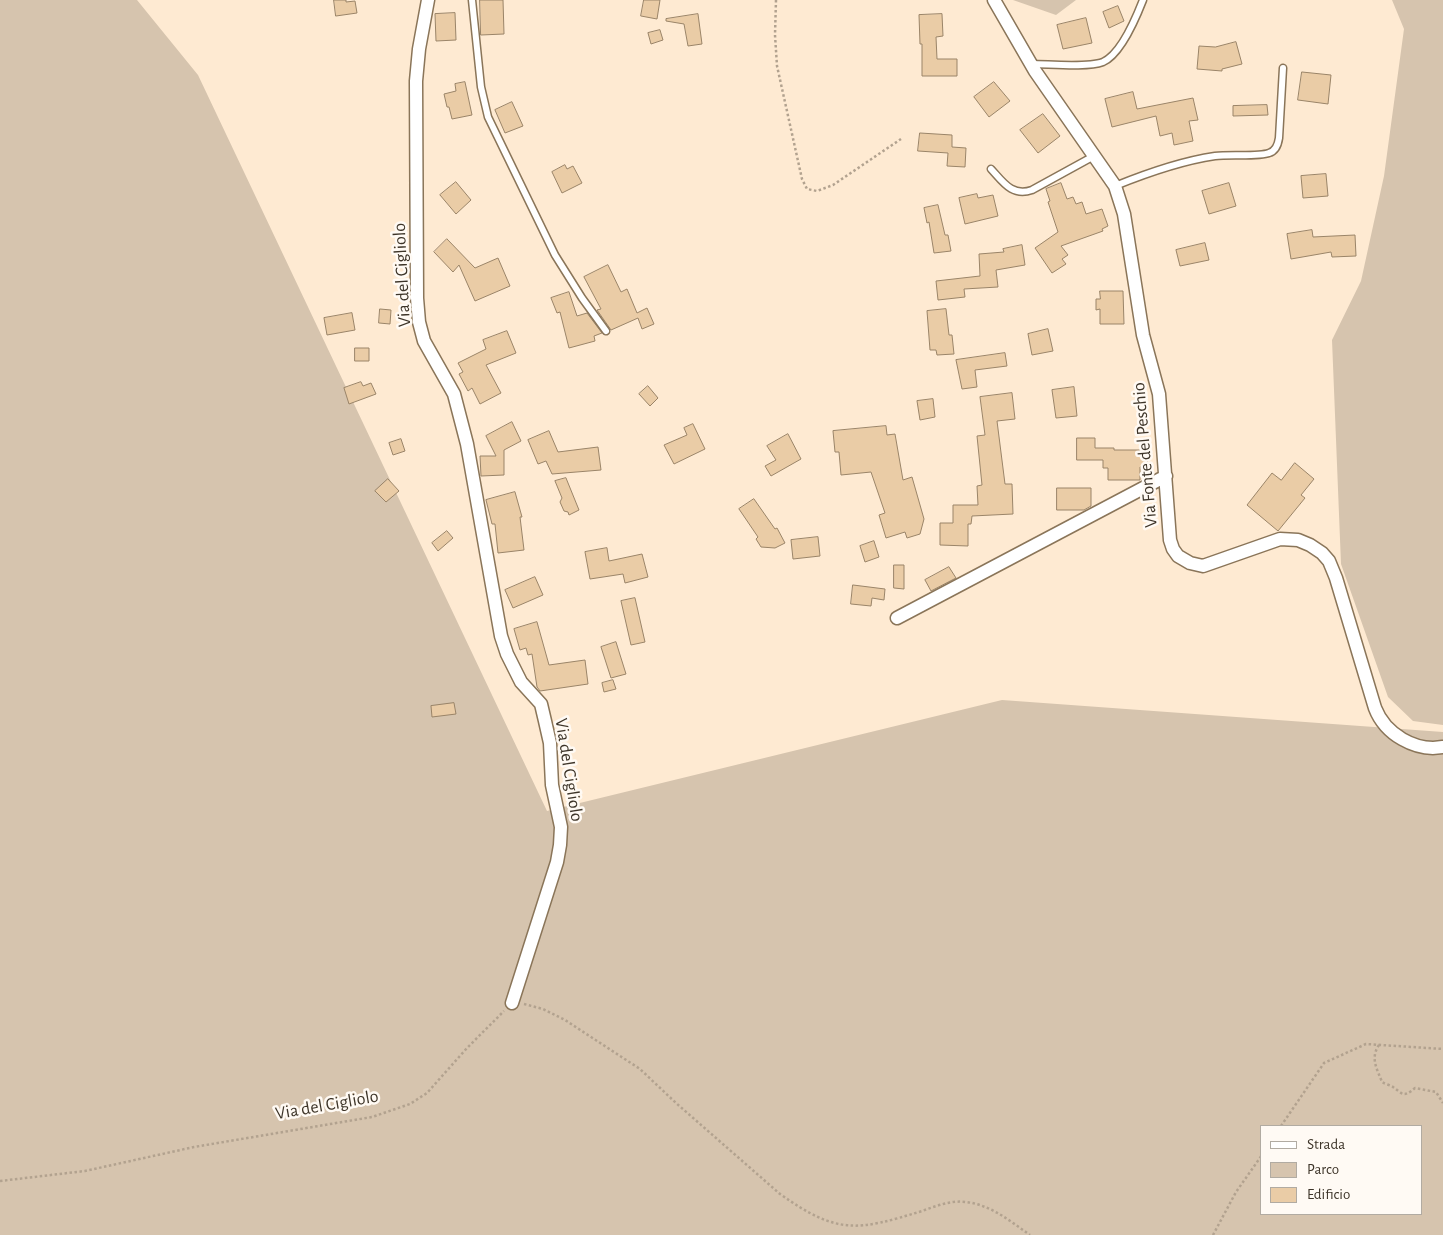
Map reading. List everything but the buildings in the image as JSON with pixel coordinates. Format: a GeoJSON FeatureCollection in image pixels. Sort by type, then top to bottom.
{"type":"FeatureCollection","features":[{"type":"Feature","properties":{"kind":"street","name":"Via del Cigliolo"},"geometry":{"type":"LineString","coordinates":[[428,0],[419,49],[416,89],[417,298],[419,322],[424,341],[449,384],[457,406],[475,485],[501,636],[507,654],[521,682],[541,704],[550,743],[552,785],[560,818],[561,834],[558,856],[512,1003]]}},
{"type":"Feature","properties":{"kind":"street","name":"Via Fonte del Peschio"},"geometry":{"type":"LineString","coordinates":[[994,0],[1030,64],[1115,186],[1124,214],[1143,335],[1159,394],[1170,540],[1175,552],[1185,561],[1199,566],[1207,566],[1276,540],[1298,540],[1322,553],[1332,566],[1377,713],[1386,725],[1400,737],[1416,746],[1429,748],[1443,747]]}},
{"type":"Feature","properties":{"kind":"street"},"geometry":{"type":"LineString","coordinates":[[897,618],[1166,476]]}},
{"type":"Feature","properties":{"kind":"lane"},"geometry":{"type":"LineString","coordinates":[[472,0],[480,87],[488,116],[552,250],[606,332]]}},
{"type":"Feature","properties":{"kind":"lane"},"geometry":{"type":"LineString","coordinates":[[1030,64],[1091,64],[1107,60],[1120,44],[1135,19],[1143,0]]}},
{"type":"Feature","properties":{"kind":"lane"},"geometry":{"type":"LineString","coordinates":[[1115,186],[1144,174],[1204,158],[1264,154],[1274,150],[1279,138],[1283,68]]}},
{"type":"Feature","properties":{"kind":"lane"},"geometry":{"type":"LineString","coordinates":[[991,169],[1008,187],[1022,193],[1032,190],[1094,156]]}},
{"type":"Feature","properties":{"kind":"path"},"geometry":{"type":"LineString","coordinates":[[776,0],[775,46],[778,74],[802,179],[807,189],[817,191],[827,188],[901,139]]}},
{"type":"Feature","properties":{"kind":"path"},"geometry":{"type":"LineString","coordinates":[[512,1003],[537,1007],[565,1020],[640,1069],[676,1103],[787,1199],[813,1216],[847,1228],[868,1227],[950,1202],[966,1202],[989,1208],[1030,1235]]}},
{"type":"Feature","properties":{"kind":"path","name":"Via del Cigliolo"},"geometry":{"type":"LineString","coordinates":[[0,1181],[85,1172],[194,1147],[372,1118],[410,1104],[427,1093],[467,1048],[512,1003]]}},
{"type":"Feature","properties":{"kind":"path"},"geometry":{"type":"LineString","coordinates":[[1282,1125],[1324,1063],[1366,1044],[1443,1049]]}},
{"type":"Feature","properties":{"kind":"path"},"geometry":{"type":"LineString","coordinates":[[1379,1045],[1374,1052],[1374,1058],[1382,1082],[1393,1087],[1397,1092],[1404,1094],[1409,1093],[1415,1088],[1436,1092],[1443,1103]]}},
{"type":"Feature","properties":{"kind":"path"},"geometry":{"type":"LineString","coordinates":[[1213,1235],[1236,1192],[1260,1157]]}},
{"type":"Feature","properties":{"kind":"green space"},"geometry":{"type":"Polygon","coordinates":[[[0,0],[137,0],[198,75],[547,811],[1002,700],[1443,732],[1443,1235],[0,1235],[0,0]]]}},
{"type":"Feature","properties":{"kind":"green space"},"geometry":{"type":"Polygon","coordinates":[[[1013,0],[1076,0],[1056,15],[1013,0]]]}},
{"type":"Feature","properties":{"kind":"green space"},"geometry":{"type":"Polygon","coordinates":[[[1392,0],[1443,0],[1443,725],[1413,721],[1388,697],[1341,564],[1332,340],[1361,281],[1384,176],[1404,29],[1392,0]]]}}]}
